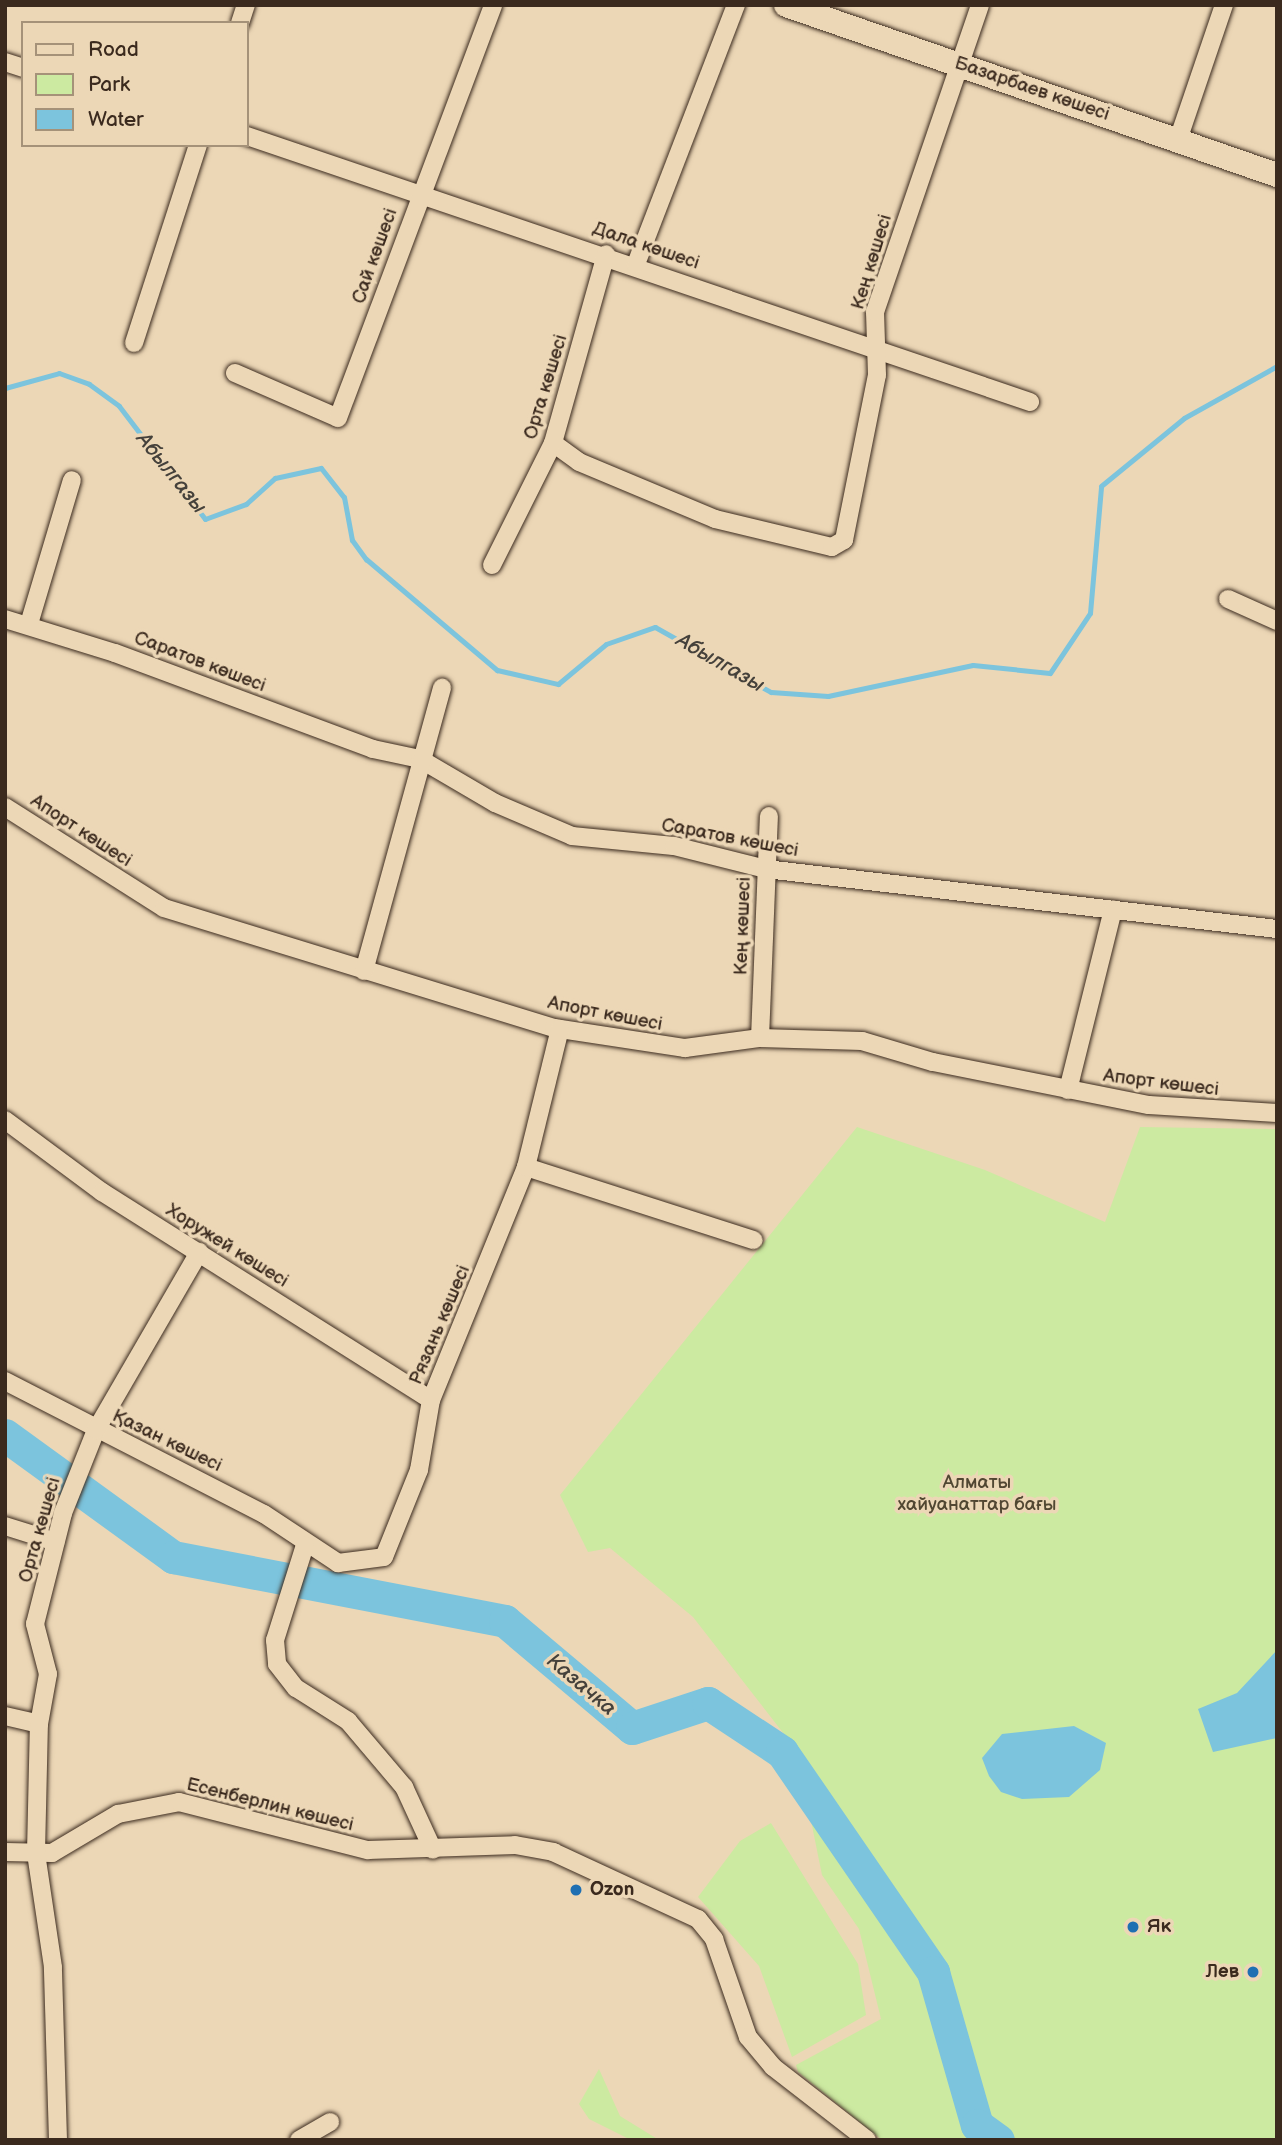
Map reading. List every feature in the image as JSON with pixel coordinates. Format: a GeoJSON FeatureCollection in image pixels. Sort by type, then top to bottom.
{"type":"FeatureCollection","features":[{"type":"Feature","properties":{"kind":"street","name":"Сай көшесі"},"geometry":{"type":"LineString","coordinates":[[235,373],[338,418],[493,5]]}},
{"type":"Feature","properties":{"kind":"street"},"geometry":{"type":"LineString","coordinates":[[636,264],[736,5]]}},
{"type":"Feature","properties":{"kind":"street","name":"Базарбаев көшесі"},"geometry":{"type":"LineString","coordinates":[[786,5],[1277,175]]}},
{"type":"Feature","properties":{"kind":"street","name":"Кең көшесі"},"geometry":{"type":"LineString","coordinates":[[553,443],[579,462],[715,519],[832,547],[844,540],[877,375],[874,348],[875,312],[981,5]]}},
{"type":"Feature","properties":{"kind":"street"},"geometry":{"type":"LineString","coordinates":[[1178,140],[1224,5]]}},
{"type":"Feature","properties":{"kind":"street","name":"Дала көшесі"},"geometry":{"type":"LineString","coordinates":[[248,136],[636,264],[1030,402]]}},
{"type":"Feature","properties":{"kind":"street"},"geometry":{"type":"LineString","coordinates":[[134,343],[197,147]]}},
{"type":"Feature","properties":{"kind":"street","name":"Орта көшесі"},"geometry":{"type":"LineString","coordinates":[[492,565],[553,443],[606,254]]}},
{"type":"Feature","properties":{"kind":"street"},"geometry":{"type":"LineString","coordinates":[[29,624],[72,480]]}},
{"type":"Feature","properties":{"kind":"street"},"geometry":{"type":"LineString","coordinates":[[1228,599],[1277,621]]}},
{"type":"Feature","properties":{"kind":"street","name":"Саратов көшесі"},"geometry":{"type":"LineString","coordinates":[[5,619],[29,624],[373,749],[420,759],[495,803],[572,836],[674,846],[766,869],[1277,929]]}},
{"type":"Feature","properties":{"kind":"street"},"geometry":{"type":"LineString","coordinates":[[364,971],[420,759],[442,688]]}},
{"type":"Feature","properties":{"kind":"street","name":"Апорт көшесі"},"geometry":{"type":"LineString","coordinates":[[5,807],[164,908],[560,1029],[685,1048],[760,1038],[862,1041],[1068,1090],[1204,1112],[1277,1113]]}},
{"type":"Feature","properties":{"kind":"street","name":"Кең көшесі"},"geometry":{"type":"LineString","coordinates":[[760,1038],[769,816]]}},
{"type":"Feature","properties":{"kind":"street"},"geometry":{"type":"LineString","coordinates":[[1068,1090],[1113,910]]}},
{"type":"Feature","properties":{"kind":"street","name":"Рязань көшесі"},"geometry":{"type":"LineString","coordinates":[[303,1551],[338,1563],[384,1557],[419,1470],[431,1400],[526,1167],[560,1029]]}},
{"type":"Feature","properties":{"kind":"street","name":"Хоружей көшесі"},"geometry":{"type":"LineString","coordinates":[[5,1120],[198,1252],[431,1400]]}},
{"type":"Feature","properties":{"kind":"street"},"geometry":{"type":"LineString","coordinates":[[526,1167],[754,1241]]}},
{"type":"Feature","properties":{"kind":"street","name":"Орта көшесі"},"geometry":{"type":"LineString","coordinates":[[58,2140],[53,1966],[36,1853],[39,1724],[48,1674],[35,1624],[65,1506],[94,1435],[198,1252]]}},
{"type":"Feature","properties":{"kind":"street","name":"Қазан көшесі"},"geometry":{"type":"LineString","coordinates":[[5,1381],[94,1435],[264,1514],[303,1551]]}},
{"type":"Feature","properties":{"kind":"street"},"geometry":{"type":"LineString","coordinates":[[5,1526],[56,1542]]}},
{"type":"Feature","properties":{"kind":"street"},"geometry":{"type":"LineString","coordinates":[[303,1551],[275,1640],[277,1664],[296,1688],[348,1721],[404,1787],[433,1850]]}},
{"type":"Feature","properties":{"kind":"street"},"geometry":{"type":"LineString","coordinates":[[5,1716],[39,1724]]}},
{"type":"Feature","properties":{"kind":"street","name":"Есенберлин көшесі"},"geometry":{"type":"LineString","coordinates":[[5,1852],[36,1853],[73,1845],[118,1814],[180,1802],[307,1840],[368,1850],[433,1850],[515,1845],[553,1852],[698,1919],[714,1939],[748,2037],[774,2067],[867,2140]]}},
{"type":"Feature","properties":{"kind":"street"},"geometry":{"type":"LineString","coordinates":[[299,2140],[330,2122]]}},
{"type":"Feature","properties":{"kind":"green space","name":"Алматы хайуанаттар бағы"},"geometry":{"type":"Polygon","coordinates":[[[857,1127],[985,1170],[1105,1222],[1140,1127],[1277,1129],[1277,2140],[882,2140],[798,2072],[796,2065],[881,2019],[859,1929],[822,1875],[805,1791],[812,1770],[693,1617],[610,1548],[588,1552],[560,1495],[857,1127]]]}},
{"type":"Feature","properties":{"kind":"green space"},"geometry":{"type":"Polygon","coordinates":[[[771,1823],[858,1964],[866,2015],[792,2057],[759,1966],[698,1897],[740,1841],[771,1823]]]}},
{"type":"Feature","properties":{"kind":"green space"},"geometry":{"type":"Polygon","coordinates":[[[599,2069],[620,2116],[659,2140],[631,2140],[589,2119],[579,2104],[599,2069]]]}},
{"type":"Feature","properties":{"kind":"water"},"geometry":{"type":"Polygon","coordinates":[[[1277,1650],[1277,1738],[1213,1752],[1198,1709],[1237,1693],[1277,1650]]]}},
{"type":"Feature","properties":{"kind":"water"},"geometry":{"type":"Polygon","coordinates":[[[1074,1726],[1106,1743],[1100,1770],[1069,1797],[1022,1799],[1001,1792],[989,1776],[982,1758],[1002,1734],[1074,1726]]]}},
{"type":"Feature","properties":{"kind":"waterway","name":"Абылгазы"},"geometry":{"type":"LineString","coordinates":[[5,388],[59,373],[89,384],[119,406],[205,519],[246,504],[275,478],[321,468],[344,497],[352,540],[366,559],[497,670],[558,684],[606,644],[655,627],[771,692],[828,696],[973,665],[1050,673],[1090,613],[1101,486],[1184,418],[1277,366]]}},
{"type":"Feature","properties":{"kind":"waterway","name":"Казачка"},"geometry":{"type":"LineString","coordinates":[[5,1435],[173,1557],[505,1621],[632,1728],[708,1703],[782,1752],[933,1972],[977,2125],[998,2140]]}},
{"type":"Feature","properties":{"kind":"place","name":"Ozon"},"geometry":{"type":"Point","coordinates":[576,1890]}},
{"type":"Feature","properties":{"kind":"place","name":"Як"},"geometry":{"type":"Point","coordinates":[1133,1927]}},
{"type":"Feature","properties":{"kind":"place","name":"Лев"},"geometry":{"type":"Point","coordinates":[1253,1972]}}]}
